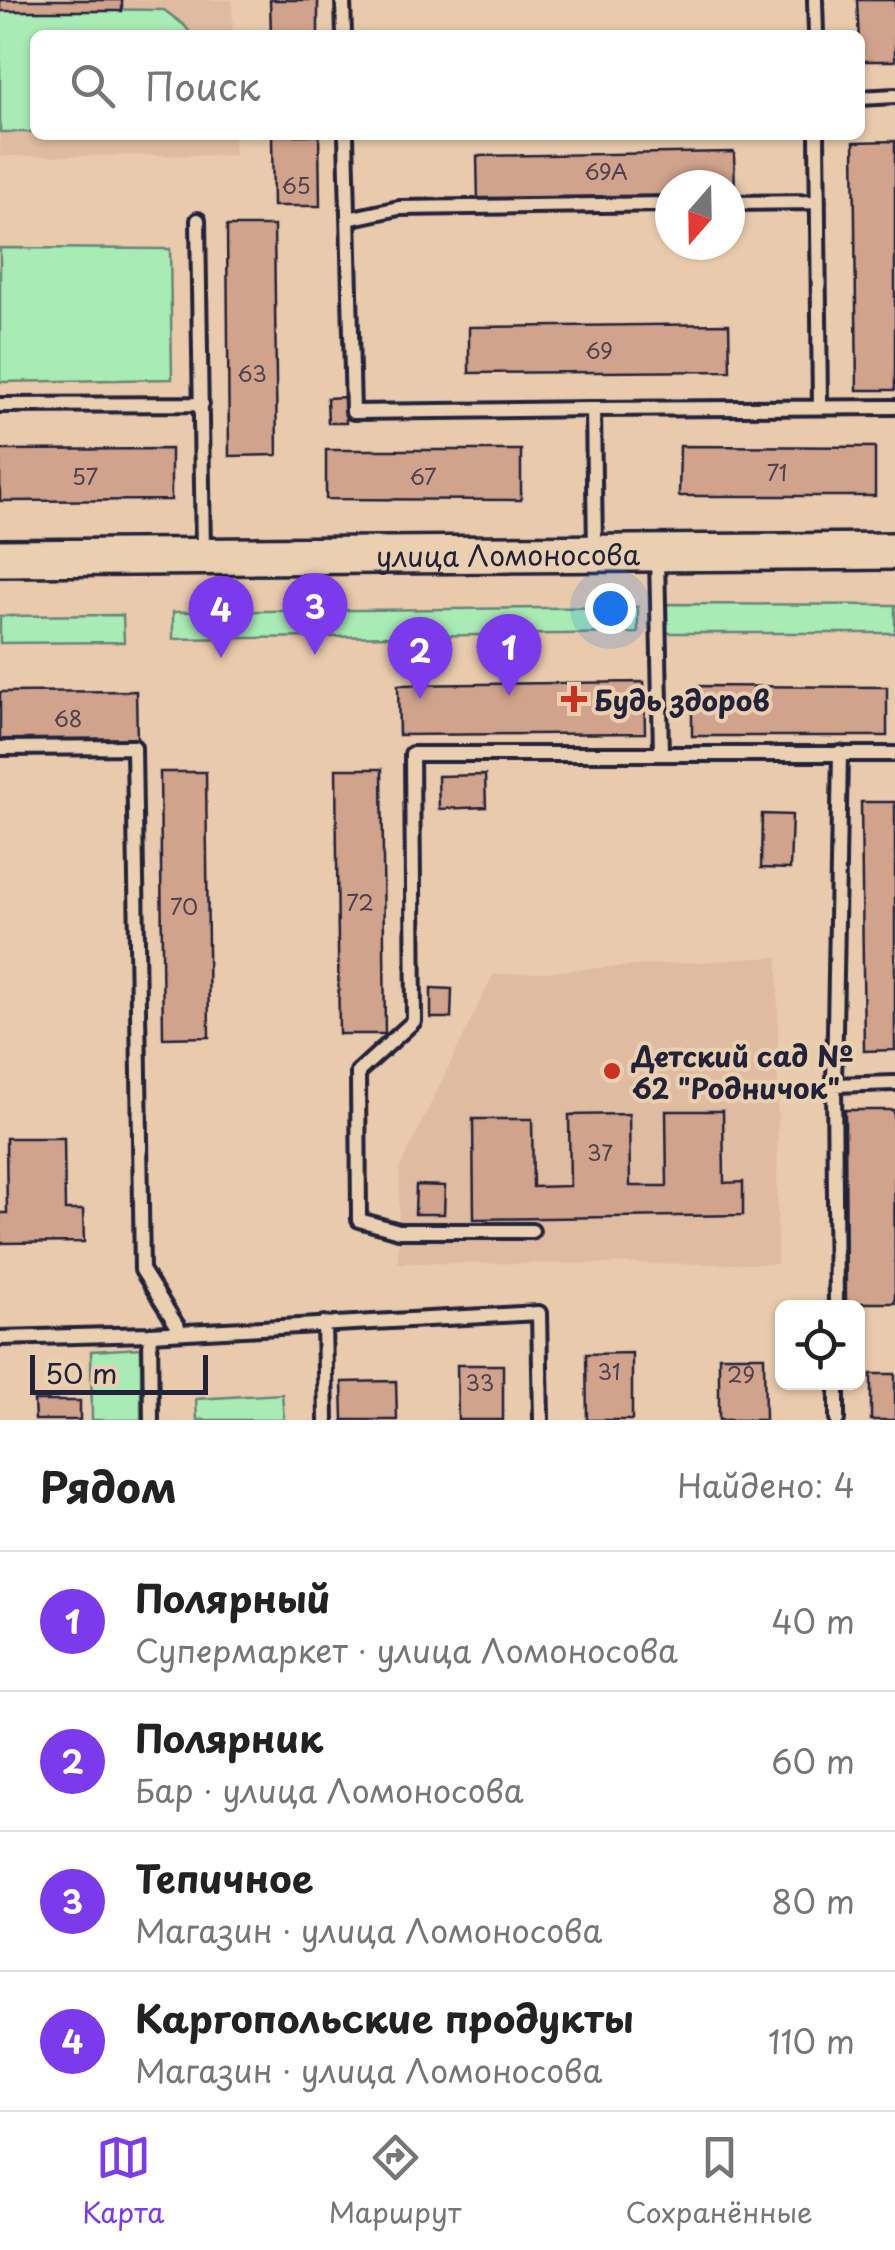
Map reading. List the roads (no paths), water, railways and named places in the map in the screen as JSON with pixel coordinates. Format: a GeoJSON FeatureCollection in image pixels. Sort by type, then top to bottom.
{"type":"FeatureCollection","features":[{"type":"Feature","properties":{"kind":"main road","name":"улица Ломоносова"},"geometry":{"type":"LineString","coordinates":[[0,558],[895,551]]}},
{"type":"Feature","properties":{"kind":"lane"},"geometry":{"type":"LineString","coordinates":[[343,0],[344,30]]}},
{"type":"Feature","properties":{"kind":"lane"},"geometry":{"type":"LineString","coordinates":[[815,0],[816,30]]}},
{"type":"Feature","properties":{"kind":"lane"},"geometry":{"type":"LineString","coordinates":[[865,98],[895,96]]}},
{"type":"Feature","properties":{"kind":"lane"},"geometry":{"type":"LineString","coordinates":[[346,140],[352,412],[895,407]]}},
{"type":"Feature","properties":{"kind":"lane"},"geometry":{"type":"LineString","coordinates":[[817,140],[820,406]]}},
{"type":"Feature","properties":{"kind":"lane"},"geometry":{"type":"LineString","coordinates":[[745,203],[818,202]]}},
{"type":"Feature","properties":{"kind":"lane"},"geometry":{"type":"LineString","coordinates":[[348,219],[399,208],[655,204]]}},
{"type":"Feature","properties":{"kind":"lane"},"geometry":{"type":"LineString","coordinates":[[198,220],[203,556]]}},
{"type":"Feature","properties":{"kind":"lane"},"geometry":{"type":"LineString","coordinates":[[0,405],[202,404]]}},
{"type":"Feature","properties":{"kind":"lane"},"geometry":{"type":"LineString","coordinates":[[593,409],[595,554]]}},
{"type":"Feature","properties":{"kind":"lane"},"geometry":{"type":"LineString","coordinates":[[657,553],[661,754]]}},
{"type":"Feature","properties":{"kind":"lane"},"geometry":{"type":"LineString","coordinates":[[0,748],[134,747],[142,1270],[181,1332]]}},
{"type":"Feature","properties":{"kind":"lane"},"geometry":{"type":"LineString","coordinates":[[532,1231],[398,1232],[359,1220],[358,1072],[414,1021],[412,754],[895,754]]}},
{"type":"Feature","properties":{"kind":"lane"},"geometry":{"type":"LineString","coordinates":[[836,1300],[834,1085],[840,754]]}},
{"type":"Feature","properties":{"kind":"lane"},"geometry":{"type":"LineString","coordinates":[[834,1085],[895,1083]]}},
{"type":"Feature","properties":{"kind":"lane"},"geometry":{"type":"LineString","coordinates":[[0,1338],[539,1313],[540,1420]]}},
{"type":"Feature","properties":{"kind":"lane"},"geometry":{"type":"LineString","coordinates":[[324,1323],[326,1420]]}},
{"type":"Feature","properties":{"kind":"lane"},"geometry":{"type":"LineString","coordinates":[[150,1334],[151,1420]]}},
{"type":"Feature","properties":{"kind":"lane"},"geometry":{"type":"LineString","coordinates":[[837,1390],[837,1420]]}},
{"type":"Feature","properties":{"kind":"place","name":"Тепичное"},"geometry":{"type":"Point","coordinates":[315,655]}},
{"type":"Feature","properties":{"kind":"place","name":"Каргопольские продукты"},"geometry":{"type":"Point","coordinates":[221,658]}},
{"type":"Feature","properties":{"kind":"place","name":"Полярный"},"geometry":{"type":"Point","coordinates":[509,696]}},
{"type":"Feature","properties":{"kind":"place","name":"Полярник"},"geometry":{"type":"Point","coordinates":[420,699]}},
{"type":"Feature","properties":{"kind":"place","name":"Будь здоров"},"geometry":{"type":"Point","coordinates":[574,699]}},
{"type":"Feature","properties":{"kind":"place","name":"Детский сад № 62 \"Родничок\""},"geometry":{"type":"Point","coordinates":[612,1071]}}]}
